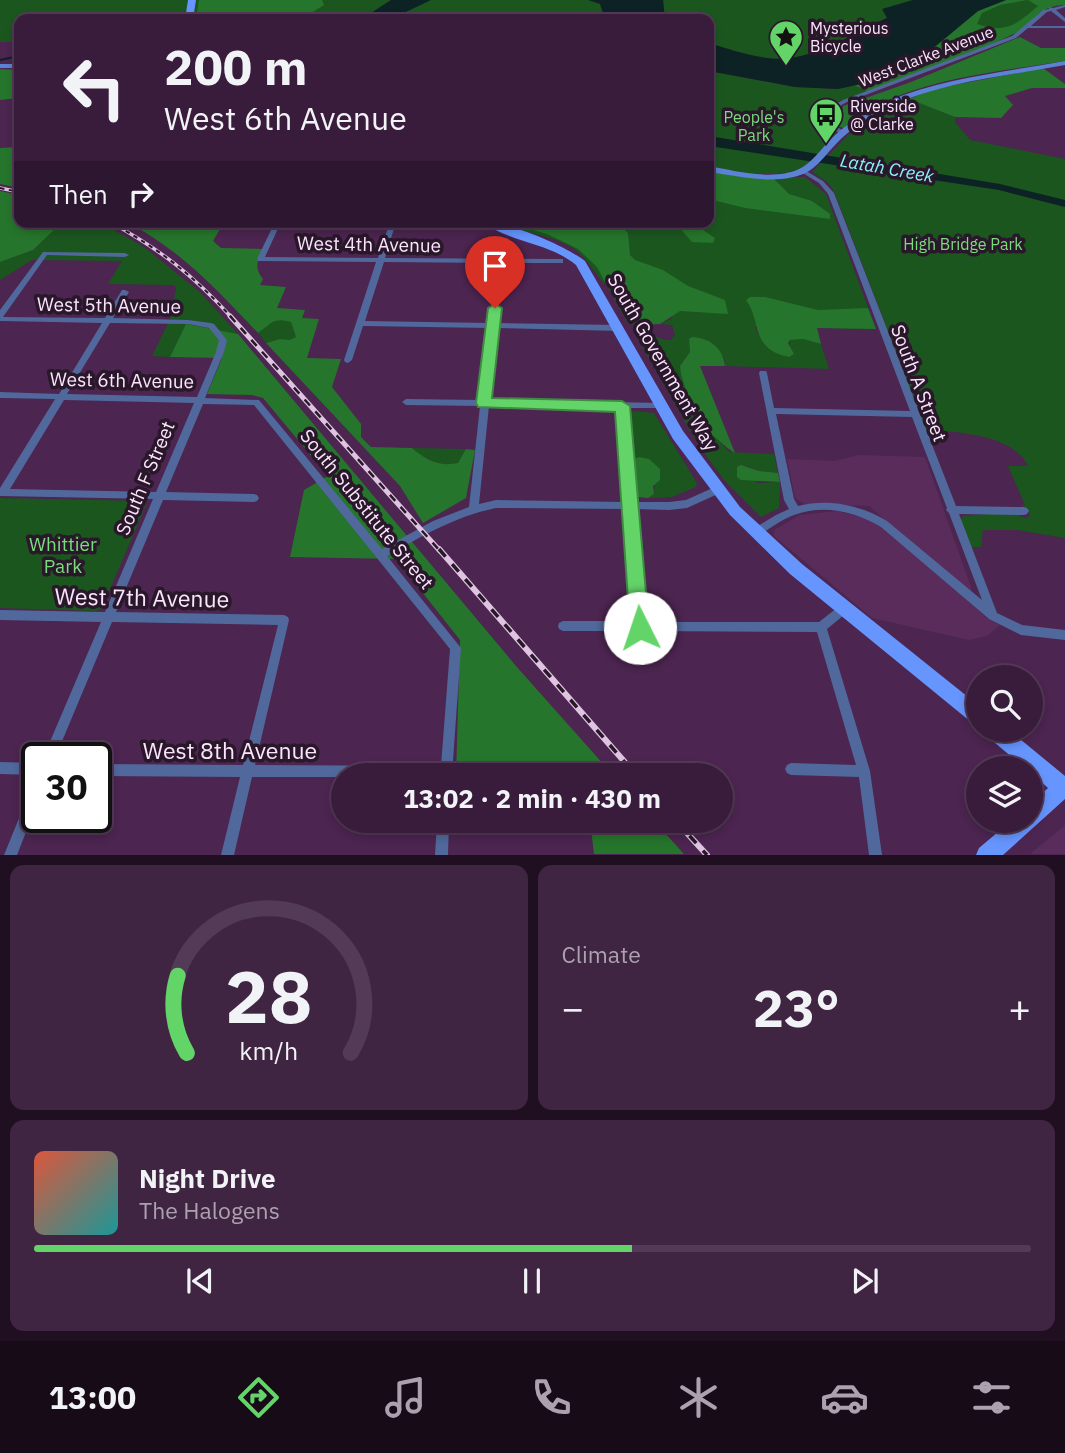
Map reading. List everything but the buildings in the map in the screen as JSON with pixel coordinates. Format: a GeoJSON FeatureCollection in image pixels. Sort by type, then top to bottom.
{"type":"FeatureCollection","features":[{"type":"Feature","properties":{"kind":"main road"},"geometry":{"type":"LineString","coordinates":[[714,170],[759,175],[788,174],[807,168],[834,141],[878,107],[950,85],[1065,63]]}},
{"type":"Feature","properties":{"kind":"main road","name":"South Government Way"},"geometry":{"type":"LineString","coordinates":[[501,228],[555,245],[574,257],[590,276],[691,456],[717,490],[756,532],[796,569],[966,706]]}},
{"type":"Feature","properties":{"kind":"main road"},"geometry":{"type":"LineString","coordinates":[[1009,742],[1064,788],[1043,806]]}},
{"type":"Feature","properties":{"kind":"main road"},"geometry":{"type":"LineString","coordinates":[[986,855],[1013,833]]}},
{"type":"Feature","properties":{"kind":"street"},"geometry":{"type":"LineString","coordinates":[[1051,8],[1065,6]]}},
{"type":"Feature","properties":{"kind":"street"},"geometry":{"type":"LineString","coordinates":[[1051,8],[1065,21]]}},
{"type":"Feature","properties":{"kind":"street","name":"West Clarke Avenue"},"geometry":{"type":"LineString","coordinates":[[845,132],[824,123],[821,117],[825,111],[1014,37],[1051,8]]}},
{"type":"Feature","properties":{"kind":"street"},"geometry":{"type":"LineString","coordinates":[[1030,27],[1065,27]]}},
{"type":"Feature","properties":{"kind":"street","name":"South A Street"},"geometry":{"type":"LineString","coordinates":[[807,168],[831,193],[993,616]]}},
{"type":"Feature","properties":{"kind":"street","name":"West 4th Avenue"},"geometry":{"type":"LineString","coordinates":[[275,228],[261,259],[560,261]]}},
{"type":"Feature","properties":{"kind":"street"},"geometry":{"type":"LineString","coordinates":[[348,360],[391,228]]}},
{"type":"Feature","properties":{"kind":"street"},"geometry":{"type":"LineString","coordinates":[[0,317],[45,253],[125,255]]}},
{"type":"Feature","properties":{"kind":"street"},"geometry":{"type":"LineString","coordinates":[[474,508],[500,261]]}},
{"type":"Feature","properties":{"kind":"street"},"geometry":{"type":"LineString","coordinates":[[1,492],[125,292]]}},
{"type":"Feature","properties":{"kind":"street","name":"West 5th Avenue"},"geometry":{"type":"LineString","coordinates":[[0,317],[188,322],[211,326],[216,330]]}},
{"type":"Feature","properties":{"kind":"street"},"geometry":{"type":"LineString","coordinates":[[362,323],[619,328]]}},
{"type":"Feature","properties":{"kind":"street","name":"South F Street"},"geometry":{"type":"LineString","coordinates":[[56,742],[220,352],[222,340],[216,330]]}},
{"type":"Feature","properties":{"kind":"street"},"geometry":{"type":"LineString","coordinates":[[763,373],[790,502],[794,510]]}},
{"type":"Feature","properties":{"kind":"street","name":"West 6th Avenue"},"geometry":{"type":"LineString","coordinates":[[0,396],[244,400]]}},
{"type":"Feature","properties":{"kind":"street","name":"South Substitute Street"},"geometry":{"type":"LineString","coordinates":[[244,400],[256,402],[262,408],[456,648],[448,763]]}},
{"type":"Feature","properties":{"kind":"street"},"geometry":{"type":"LineString","coordinates":[[406,402],[661,405]]}},
{"type":"Feature","properties":{"kind":"street"},"geometry":{"type":"LineString","coordinates":[[622,406],[640,628]]}},
{"type":"Feature","properties":{"kind":"street"},"geometry":{"type":"LineString","coordinates":[[771,411],[914,414]]}},
{"type":"Feature","properties":{"kind":"street"},"geometry":{"type":"LineString","coordinates":[[380,555],[459,512],[474,508],[496,504],[687,504],[717,490]]}},
{"type":"Feature","properties":{"kind":"street"},"geometry":{"type":"LineString","coordinates":[[1,492],[254,498]]}},
{"type":"Feature","properties":{"kind":"street"},"geometry":{"type":"LineString","coordinates":[[756,532],[794,510],[835,507],[874,517],[993,616],[1021,630],[1065,635]]}},
{"type":"Feature","properties":{"kind":"street"},"geometry":{"type":"LineString","coordinates":[[951,510],[1024,511]]}},
{"type":"Feature","properties":{"kind":"street"},"geometry":{"type":"LineString","coordinates":[[563,626],[821,627],[846,607]]}},
{"type":"Feature","properties":{"kind":"street","name":"West 7th Avenue"},"geometry":{"type":"LineString","coordinates":[[0,615],[284,621],[246,772]]}},
{"type":"Feature","properties":{"kind":"street"},"geometry":{"type":"LineString","coordinates":[[821,627],[864,771],[876,855]]}},
{"type":"Feature","properties":{"kind":"street"},"geometry":{"type":"LineString","coordinates":[[0,768],[21,769]]}},
{"type":"Feature","properties":{"kind":"street"},"geometry":{"type":"LineString","coordinates":[[791,769],[864,771]]}},
{"type":"Feature","properties":{"kind":"street","name":"West 8th Avenue"},"geometry":{"type":"LineString","coordinates":[[112,770],[331,773]]}},
{"type":"Feature","properties":{"kind":"street"},"geometry":{"type":"LineString","coordinates":[[227,855],[246,772]]}},
{"type":"Feature","properties":{"kind":"street"},"geometry":{"type":"LineString","coordinates":[[10,855],[21,828]]}},
{"type":"Feature","properties":{"kind":"street"},"geometry":{"type":"LineString","coordinates":[[441,855],[442,833]]}},
{"type":"Feature","properties":{"kind":"shaded area"},"geometry":{"type":"Polygon","coordinates":[[[859,455],[925,457],[972,590],[966,590],[869,506],[805,504],[795,498],[787,459],[834,461],[859,455]]]}},
{"type":"Feature","properties":{"kind":"shaded area"},"geometry":{"type":"Polygon","coordinates":[[[838,511],[868,519],[884,528],[987,618],[1000,625],[987,636],[969,640],[872,618],[774,536],[774,530],[800,515],[838,511]]]}},
{"type":"Feature","properties":{"kind":"shaded area"},"geometry":{"type":"Polygon","coordinates":[[[1065,825],[1065,854],[1030,854],[1065,825]]]}},
{"type":"Feature","properties":{"kind":"green space"},"geometry":{"type":"Polygon","coordinates":[[[0,0],[391,0],[370,14],[14,14],[14,42],[0,42],[0,0]]]}},
{"type":"Feature","properties":{"kind":"green space"},"geometry":{"type":"Polygon","coordinates":[[[199,0],[322,0],[324,5],[310,14],[197,14],[199,0]]]}},
{"type":"Feature","properties":{"kind":"green space"},"geometry":{"type":"Polygon","coordinates":[[[397,0],[599,0],[603,14],[379,14],[397,0]]]}},
{"type":"Feature","properties":{"kind":"green space"},"geometry":{"type":"Polygon","coordinates":[[[663,0],[913,0],[883,9],[888,17],[825,48],[788,59],[748,54],[714,44],[714,14],[664,14],[663,0]]]}},
{"type":"Feature","properties":{"kind":"green space"},"geometry":{"type":"Polygon","coordinates":[[[1006,0],[1065,0],[1038,12],[1017,33],[981,47],[937,45],[978,11],[1006,0]]]}},
{"type":"Feature","properties":{"kind":"green space"},"geometry":{"type":"Polygon","coordinates":[[[1006,0],[1027,0],[1000,5],[982,13],[977,24],[996,28],[1010,25],[1038,6],[1028,0],[1065,0],[1065,5],[1048,8],[1015,33],[943,65],[869,92],[854,85],[884,79],[937,45],[978,11],[1006,0]]]}},
{"type":"Feature","properties":{"kind":"green space"},"geometry":{"type":"Polygon","coordinates":[[[1020,37],[1041,48],[1065,48],[1065,61],[979,74],[919,89],[866,112],[844,128],[832,125],[841,120],[843,106],[911,82],[1020,37]]]}},
{"type":"Feature","properties":{"kind":"green space"},"geometry":{"type":"Polygon","coordinates":[[[1043,68],[1065,84],[1065,88],[1032,88],[1005,96],[1013,105],[1001,118],[955,117],[909,99],[934,89],[1043,68]]]}},
{"type":"Feature","properties":{"kind":"green space"},"geometry":{"type":"Polygon","coordinates":[[[0,69],[14,70],[14,99],[0,100],[0,69]]]}},
{"type":"Feature","properties":{"kind":"green space","name":"People's Park"},"geometry":{"type":"Polygon","coordinates":[[[714,72],[795,87],[838,89],[854,85],[869,92],[833,103],[816,114],[818,123],[836,134],[802,167],[775,174],[714,168],[714,72]]]}},
{"type":"Feature","properties":{"kind":"green space","name":"High Bridge Park"},"geometry":{"type":"Polygon","coordinates":[[[909,99],[955,117],[955,122],[970,140],[1065,159],[1065,538],[1017,530],[983,530],[981,547],[971,547],[961,521],[963,516],[1013,512],[1024,518],[1030,516],[1027,508],[1020,505],[1025,505],[1008,466],[1028,466],[1021,455],[997,441],[968,434],[926,430],[834,191],[827,182],[812,172],[847,136],[885,107],[909,99]]]}},
{"type":"Feature","properties":{"kind":"green space"},"geometry":{"type":"Polygon","coordinates":[[[14,147],[14,187],[0,184],[0,148],[14,147]]]}},
{"type":"Feature","properties":{"kind":"green space"},"geometry":{"type":"Polygon","coordinates":[[[714,172],[773,178],[789,194],[812,201],[830,214],[830,219],[745,208],[714,200],[714,172]]]}},
{"type":"Feature","properties":{"kind":"green space"},"geometry":{"type":"Polygon","coordinates":[[[714,173],[749,177],[805,177],[826,194],[876,329],[755,327],[768,346],[789,357],[790,340],[803,339],[821,344],[829,369],[725,366],[724,357],[689,339],[690,352],[680,366],[698,422],[709,429],[729,452],[774,454],[778,473],[759,471],[746,466],[757,483],[780,482],[779,508],[761,517],[724,480],[699,446],[635,334],[638,332],[671,340],[675,335],[672,325],[660,324],[673,318],[611,287],[628,304],[636,325],[628,324],[606,284],[578,252],[564,243],[515,228],[714,228],[714,173]]]}},
{"type":"Feature","properties":{"kind":"green space"},"geometry":{"type":"Polygon","coordinates":[[[0,191],[14,194],[14,228],[58,228],[33,250],[0,262],[0,191]]]}},
{"type":"Feature","properties":{"kind":"green space"},"geometry":{"type":"Polygon","coordinates":[[[111,228],[144,247],[201,293],[238,334],[186,325],[170,357],[152,356],[175,309],[173,305],[176,288],[174,285],[108,284],[122,261],[32,260],[0,280],[0,262],[33,250],[55,229],[111,228]]]}},
{"type":"Feature","properties":{"kind":"green space"},"geometry":{"type":"Polygon","coordinates":[[[137,228],[220,229],[213,241],[221,248],[263,249],[257,265],[263,279],[260,285],[286,287],[277,308],[305,310],[302,318],[319,319],[307,358],[341,359],[332,387],[361,424],[361,437],[371,447],[412,448],[428,459],[445,464],[458,463],[466,449],[475,450],[466,498],[423,523],[400,486],[266,343],[296,337],[291,322],[276,321],[258,333],[181,258],[137,228]]]}},
{"type":"Feature","properties":{"kind":"green space"},"geometry":{"type":"Polygon","coordinates":[[[526,228],[623,228],[628,233],[630,255],[635,260],[663,270],[688,286],[725,300],[728,314],[680,311],[660,324],[636,325],[631,306],[621,293],[606,284],[597,267],[578,249],[547,234],[526,228]]]}},
{"type":"Feature","properties":{"kind":"green space"},"geometry":{"type":"Polygon","coordinates":[[[680,228],[700,228],[715,238],[713,243],[692,242],[680,228]]]}},
{"type":"Feature","properties":{"kind":"green space"},"geometry":{"type":"Polygon","coordinates":[[[750,297],[765,297],[818,310],[868,308],[876,329],[817,328],[821,344],[803,339],[790,340],[788,343],[794,354],[789,357],[768,348],[762,341],[746,300],[750,297]]]}},
{"type":"Feature","properties":{"kind":"green space"},"geometry":{"type":"Polygon","coordinates":[[[271,320],[291,322],[296,337],[290,341],[280,339],[266,343],[258,333],[271,320]]]}},
{"type":"Feature","properties":{"kind":"green space"},"geometry":{"type":"Polygon","coordinates":[[[186,324],[238,334],[516,666],[602,763],[456,763],[460,640],[396,559],[290,557],[304,490],[328,476],[263,398],[252,395],[207,394],[222,358],[170,357],[186,324]]]}},
{"type":"Feature","properties":{"kind":"green space"},"geometry":{"type":"Polygon","coordinates":[[[689,339],[704,339],[722,354],[725,366],[700,366],[735,453],[700,423],[690,405],[680,366],[690,352],[689,339]]]}},
{"type":"Feature","properties":{"kind":"green space"},"geometry":{"type":"Polygon","coordinates":[[[634,411],[654,413],[697,483],[696,487],[672,497],[648,498],[654,494],[655,482],[639,457],[632,460],[627,415],[634,411]]]}},
{"type":"Feature","properties":{"kind":"green space"},"geometry":{"type":"Polygon","coordinates":[[[412,448],[466,449],[458,463],[445,464],[428,459],[412,448]]]}},
{"type":"Feature","properties":{"kind":"green space"},"geometry":{"type":"Polygon","coordinates":[[[639,457],[649,459],[660,469],[660,480],[653,486],[654,494],[648,498],[638,497],[632,460],[639,457]]]}},
{"type":"Feature","properties":{"kind":"green space"},"geometry":{"type":"Polygon","coordinates":[[[741,465],[778,473],[780,482],[741,480],[737,477],[737,467],[741,465]]]}},
{"type":"Feature","properties":{"kind":"green space","name":"Whittier Park"},"geometry":{"type":"Polygon","coordinates":[[[0,498],[145,501],[146,505],[102,608],[96,611],[0,608],[0,498]]]}},
{"type":"Feature","properties":{"kind":"green space"},"geometry":{"type":"Polygon","coordinates":[[[591,833],[665,833],[684,854],[594,854],[591,833]]]}},
{"type":"Feature","properties":{"kind":"water"},"geometry":{"type":"Polygon","coordinates":[[[391,0],[431,0],[402,14],[370,14],[391,0]]]}},
{"type":"Feature","properties":{"kind":"water"},"geometry":{"type":"Polygon","coordinates":[[[588,0],[663,0],[664,14],[603,14],[600,4],[588,0]]]}},
{"type":"Feature","properties":{"kind":"water"},"geometry":{"type":"Polygon","coordinates":[[[913,0],[1006,0],[978,11],[937,45],[884,79],[838,89],[795,87],[714,72],[714,44],[749,55],[790,58],[828,47],[887,18],[882,9],[913,0]]]}},
{"type":"Feature","properties":{"kind":"water","name":"Latah Creek"},"geometry":{"type":"Polygon","coordinates":[[[714,137],[1000,184],[1065,200],[1065,207],[999,190],[714,147],[714,137]]]}},
{"type":"Feature","properties":{"kind":"waterway"},"geometry":{"type":"LineString","coordinates":[[0,60],[14,57]]}},
{"type":"Feature","properties":{"kind":"railway"},"geometry":{"type":"LineString","coordinates":[[0,188],[14,191]]}},
{"type":"Feature","properties":{"kind":"railway"},"geometry":{"type":"LineString","coordinates":[[120,228],[176,264],[232,318]]}},
{"type":"Feature","properties":{"kind":"railway"},"geometry":{"type":"LineString","coordinates":[[230,316],[440,551]]}},
{"type":"Feature","properties":{"kind":"railway"},"geometry":{"type":"LineString","coordinates":[[439,549],[626,763]]}},
{"type":"Feature","properties":{"kind":"railway"},"geometry":{"type":"LineString","coordinates":[[687,833],[707,855]]}},
{"type":"Feature","properties":{"kind":"place","name":"Mysterious Bicycle"},"geometry":{"type":"Point","coordinates":[786,67]}},
{"type":"Feature","properties":{"kind":"place","name":"Riverside @ Clarke"},"geometry":{"type":"Point","coordinates":[826,145]}},
{"type":"Feature","properties":{"kind":"route"},"geometry":{"type":"LineString","coordinates":[[495,308],[484,403],[622,406],[640,628]]}}]}
